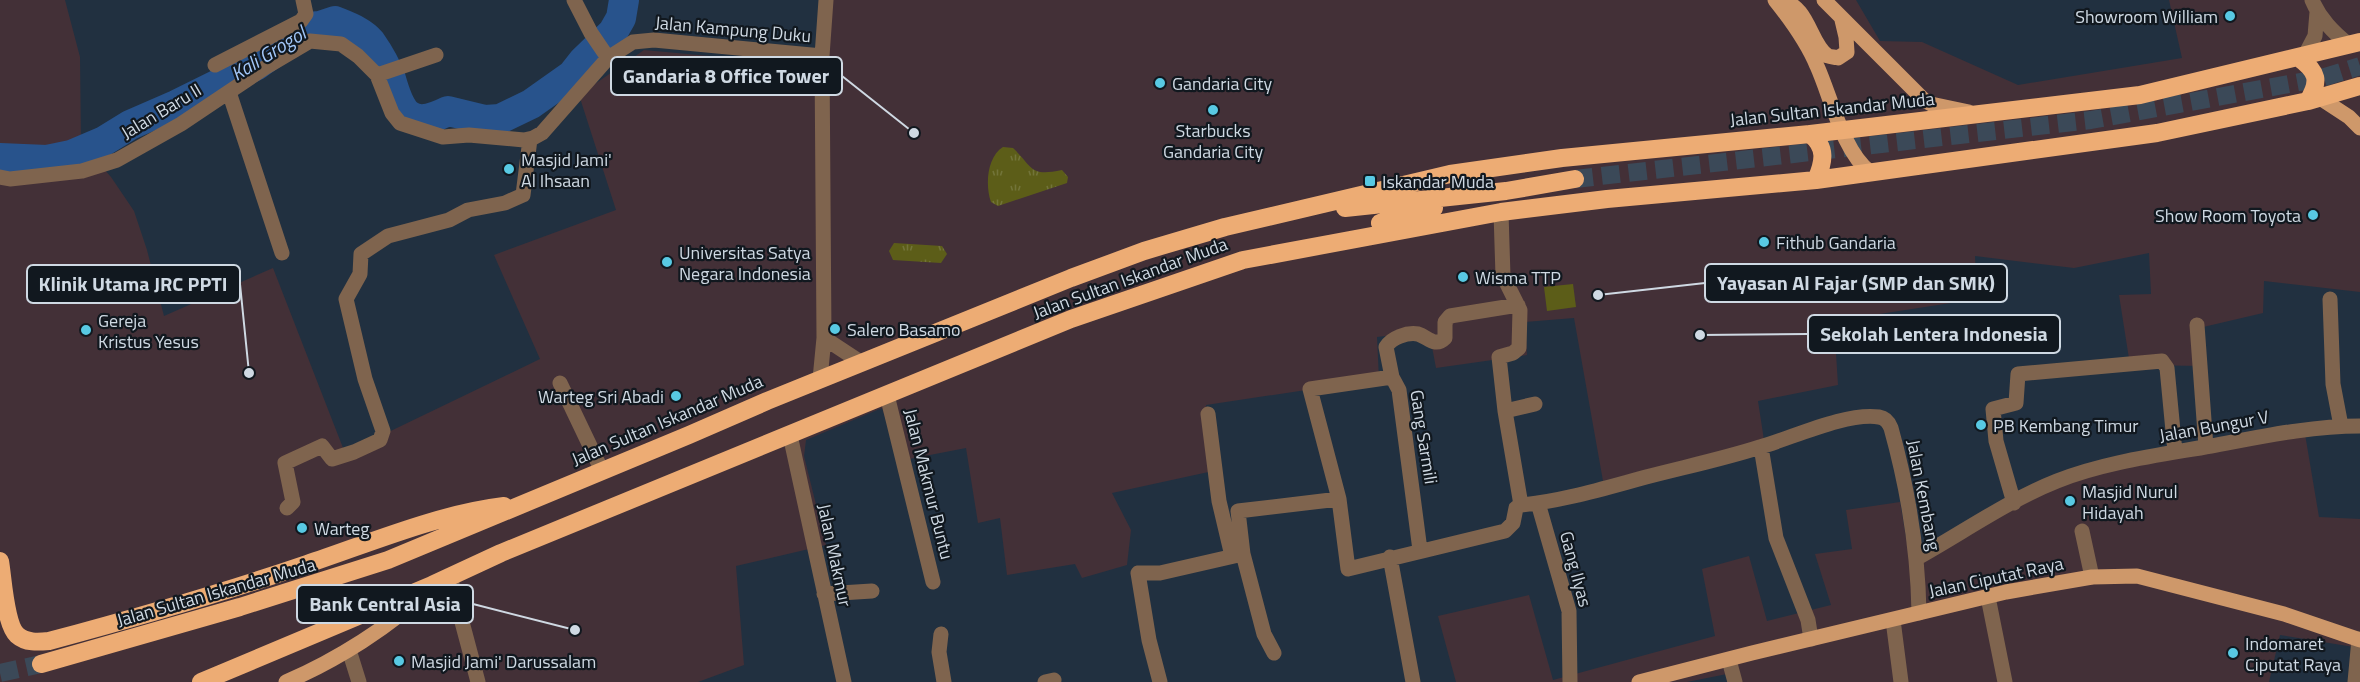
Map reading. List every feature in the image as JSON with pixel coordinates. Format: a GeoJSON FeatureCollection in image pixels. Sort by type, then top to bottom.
{"type":"FeatureCollection","features":[{"type":"Feature","properties":{"kind":"highway","name":"Jalan Sultan Iskandar Muda"},"geometry":{"type":"LineString","coordinates":[[40,664],[338,578],[388,560],[820,379],[1060,282],[1144,251],[1225,227],[1461,172],[1562,158],[1810,134],[2140,95],[2354,43]]}},
{"type":"Feature","properties":{"kind":"highway"},"geometry":{"type":"LineString","coordinates":[[2302,57],[2315,75],[2314,99]]}},
{"type":"Feature","properties":{"kind":"highway","name":"Jalan Sultan Iskandar Muda"},"geometry":{"type":"LineString","coordinates":[[201,682],[501,554],[1097,309],[1243,260],[1501,212],[1588,201],[1816,180],[2157,133],[2314,99],[2360,86]]}},
{"type":"Feature","properties":{"kind":"highway"},"geometry":{"type":"LineString","coordinates":[[1810,134],[1821,146],[1824,157],[1823,166],[1816,180]]}},
{"type":"Feature","properties":{"kind":"highway","name":"Jalan Sultan Iskandar Muda"},"geometry":{"type":"LineString","coordinates":[[1308,208],[1344,208],[1506,190],[1575,179]]}},
{"type":"Feature","properties":{"kind":"highway","name":"Jalan Sultan Iskandar Muda"},"geometry":{"type":"LineString","coordinates":[[1315,246],[1350,232],[1411,214],[1506,190]]}},
{"type":"Feature","properties":{"kind":"highway"},"geometry":{"type":"LineString","coordinates":[[0,561],[3,608],[15,634],[35,642],[49,641],[298,567],[440,520],[482,508],[530,502]]}},
{"type":"Feature","properties":{"kind":"main road"},"geometry":{"type":"LineString","coordinates":[[1775,0],[1787,2],[1802,15],[1821,48],[1828,56],[1838,58],[1847,52],[1841,17]]}},
{"type":"Feature","properties":{"kind":"main road"},"geometry":{"type":"LineString","coordinates":[[1775,0],[1792,21],[1817,64],[1855,158],[1869,172]]}},
{"type":"Feature","properties":{"kind":"main road"},"geometry":{"type":"LineString","coordinates":[[1824,0],[1923,100],[1931,104],[1981,114]]}},
{"type":"Feature","properties":{"kind":"main road"},"geometry":{"type":"LineString","coordinates":[[2314,99],[2349,117],[2360,128]]}},
{"type":"Feature","properties":{"kind":"main road","name":"Jalan Ciputat Raya"},"geometry":{"type":"LineString","coordinates":[[1639,682],[1988,597],[2092,577],[2137,576],[2284,614],[2360,640]]}},
{"type":"Feature","properties":{"kind":"main road","name":"Jalan Sultan Iskandar Muda"},"geometry":{"type":"LineString","coordinates":[[286,682],[348,650],[412,606],[432,585]]}},
{"type":"Feature","properties":{"kind":"street"},"geometry":{"type":"LineString","coordinates":[[215,65],[301,21],[306,14],[303,0]]}},
{"type":"Feature","properties":{"kind":"street"},"geometry":{"type":"LineString","coordinates":[[287,508],[293,501],[285,463],[322,447],[332,459],[354,452],[380,440],[382,436],[383,430],[364,379],[346,299],[360,274],[361,254],[388,236],[449,220],[468,210],[505,203],[523,195],[530,139],[542,133],[606,55],[591,33],[574,0]]}},
{"type":"Feature","properties":{"kind":"street","name":"Jalan Kampung Duku"},"geometry":{"type":"LineString","coordinates":[[820,379],[824,338],[822,56],[826,0]]}},
{"type":"Feature","properties":{"kind":"street"},"geometry":{"type":"LineString","coordinates":[[2315,6],[2333,32],[2354,43]]}},
{"type":"Feature","properties":{"kind":"street"},"geometry":{"type":"LineString","coordinates":[[2302,57],[2315,36],[2315,6]]}},
{"type":"Feature","properties":{"kind":"street","name":"Jalan Kampung Duku"},"geometry":{"type":"LineString","coordinates":[[606,55],[633,42],[654,40],[822,56]]}},
{"type":"Feature","properties":{"kind":"street","name":"Jalan Baru II"},"geometry":{"type":"LineString","coordinates":[[0,177],[10,179],[82,171],[117,160],[181,124],[310,41],[341,44],[382,74],[392,113],[400,123],[443,137],[469,135],[530,139]]}},
{"type":"Feature","properties":{"kind":"street"},"geometry":{"type":"LineString","coordinates":[[382,74],[436,55]]}},
{"type":"Feature","properties":{"kind":"street"},"geometry":{"type":"LineString","coordinates":[[229,92],[282,254]]}},
{"type":"Feature","properties":{"kind":"street"},"geometry":{"type":"LineString","coordinates":[[1501,212],[1503,276],[1518,305],[1519,348],[1513,353],[1499,357],[1505,411],[1521,505]]}},
{"type":"Feature","properties":{"kind":"street"},"geometry":{"type":"LineString","coordinates":[[2330,299],[2333,384],[2341,426]]}},
{"type":"Feature","properties":{"kind":"street"},"geometry":{"type":"LineString","coordinates":[[1392,377],[1386,347],[1392,340],[1413,334],[1435,343],[1441,342],[1445,338],[1446,320],[1450,316],[1518,305]]}},
{"type":"Feature","properties":{"kind":"street"},"geometry":{"type":"LineString","coordinates":[[2198,325],[2206,447]]}},
{"type":"Feature","properties":{"kind":"street"},"geometry":{"type":"LineString","coordinates":[[824,338],[862,363]]}},
{"type":"Feature","properties":{"kind":"street"},"geometry":{"type":"LineString","coordinates":[[2014,503],[1996,441],[1993,408],[2016,404],[2018,374],[2162,362],[2167,368],[2175,452]]}},
{"type":"Feature","properties":{"kind":"street","name":"Gang Sarmili"},"geometry":{"type":"LineString","coordinates":[[1339,499],[1310,389],[1392,377],[1399,390],[1420,550]]}},
{"type":"Feature","properties":{"kind":"street"},"geometry":{"type":"LineString","coordinates":[[560,383],[602,471]]}},
{"type":"Feature","properties":{"kind":"street","name":"Jalan Makmur Buntu"},"geometry":{"type":"LineString","coordinates":[[887,395],[933,582]]}},
{"type":"Feature","properties":{"kind":"street"},"geometry":{"type":"LineString","coordinates":[[1505,411],[1535,404]]}},
{"type":"Feature","properties":{"kind":"street"},"geometry":{"type":"LineString","coordinates":[[1208,414],[1218,501],[1264,634],[1274,653]]}},
{"type":"Feature","properties":{"kind":"street","name":"Jalan Kembang"},"geometry":{"type":"LineString","coordinates":[[1761,447],[1800,432],[1855,418],[1878,417],[1888,422],[1906,482],[1917,558],[1919,613]]}},
{"type":"Feature","properties":{"kind":"street","name":"Jalan Bungur V"},"geometry":{"type":"LineString","coordinates":[[1917,558],[2014,503],[2056,482],[2081,473],[2175,452],[2282,434],[2341,426],[2360,426]]}},
{"type":"Feature","properties":{"kind":"street","name":"Jalan Makmur"},"geometry":{"type":"LineString","coordinates":[[790,435],[844,682]]}},
{"type":"Feature","properties":{"kind":"street"},"geometry":{"type":"LineString","coordinates":[[1238,555],[1238,511],[1339,499],[1348,569],[1505,531],[1511,527],[1516,508],[1521,505],[1615,485],[1761,447],[1776,538],[1808,620],[1811,639]]}},
{"type":"Feature","properties":{"kind":"street","name":"Gang Ilyas"},"geometry":{"type":"LineString","coordinates":[[1538,503],[1569,611],[1570,682]]}},
{"type":"Feature","properties":{"kind":"street"},"geometry":{"type":"LineString","coordinates":[[2082,531],[2092,577]]}},
{"type":"Feature","properties":{"kind":"street"},"geometry":{"type":"LineString","coordinates":[[1160,682],[1149,640],[1138,573],[1160,573],[1238,555]]}},
{"type":"Feature","properties":{"kind":"street"},"geometry":{"type":"LineString","coordinates":[[1390,558],[1413,682]]}},
{"type":"Feature","properties":{"kind":"street"},"geometry":{"type":"LineString","coordinates":[[450,577],[478,682]]}},
{"type":"Feature","properties":{"kind":"street"},"geometry":{"type":"LineString","coordinates":[[824,594],[872,591]]}},
{"type":"Feature","properties":{"kind":"street"},"geometry":{"type":"LineString","coordinates":[[1988,597],[2005,682]]}},
{"type":"Feature","properties":{"kind":"street"},"geometry":{"type":"LineString","coordinates":[[1893,620],[1901,682]]}},
{"type":"Feature","properties":{"kind":"street"},"geometry":{"type":"LineString","coordinates":[[941,634],[939,651],[944,682]]}},
{"type":"Feature","properties":{"kind":"street"},"geometry":{"type":"LineString","coordinates":[[2355,682],[2360,640]]}},
{"type":"Feature","properties":{"kind":"street"},"geometry":{"type":"LineString","coordinates":[[348,650],[359,682]]}},
{"type":"Feature","properties":{"kind":"street"},"geometry":{"type":"LineString","coordinates":[[1729,660],[1735,682]]}},
{"type":"Feature","properties":{"kind":"shaded area"},"geometry":{"type":"Polygon","coordinates":[[[0,0],[65,0],[80,57],[81,143],[111,177],[134,211],[164,316],[273,268],[345,453],[540,359],[494,255],[616,210],[579,95],[644,50],[819,66],[828,0],[1856,0],[1880,41],[1922,42],[2018,85],[2182,58],[2169,0],[2360,0],[2360,292],[2264,281],[2263,313],[2199,328],[2205,366],[2130,365],[2119,295],[2151,294],[2149,253],[2074,268],[1975,256],[1977,299],[1834,321],[1838,385],[1758,401],[1764,440],[1603,481],[1574,318],[1525,322],[1527,355],[1436,368],[1429,331],[1377,337],[1379,379],[1206,405],[1213,471],[1112,493],[1131,530],[1127,565],[1082,578],[1075,564],[1007,575],[1000,518],[978,523],[966,448],[899,461],[882,408],[806,440],[804,456],[826,545],[736,566],[744,665],[698,682],[0,682],[0,0]]]}},
{"type":"Feature","properties":{"kind":"shaded area"},"geometry":{"type":"Polygon","coordinates":[[[2305,434],[2319,517],[2360,519],[2360,648],[2280,635],[2269,682],[1735,682],[1732,673],[1687,682],[1456,682],[1438,616],[1529,595],[1553,680],[1715,636],[1702,569],[1749,556],[1767,621],[1831,605],[1815,554],[1852,549],[1846,510],[1900,502],[1911,567],[2021,490],[2100,465],[2305,434]]]}},
{"type":"Feature","properties":{"kind":"green space"},"geometry":{"type":"Polygon","coordinates":[[[1003,147],[1013,148],[1037,171],[1062,170],[1068,177],[1067,183],[998,206],[991,202],[988,180],[994,157],[1003,147]]]}},
{"type":"Feature","properties":{"kind":"green space"},"geometry":{"type":"Polygon","coordinates":[[[894,243],[942,246],[947,254],[941,263],[893,260],[889,251],[894,243]]]}},
{"type":"Feature","properties":{"kind":"green space"},"geometry":{"type":"Polygon","coordinates":[[[1573,284],[1576,307],[1547,311],[1544,287],[1573,284]]]}},
{"type":"Feature","properties":{"kind":"waterway","name":"Kali Grogol"},"geometry":{"type":"LineString","coordinates":[[0,158],[47,160],[71,155],[257,65],[309,27],[335,21],[359,32],[371,42],[387,70],[403,110],[409,115],[424,119],[448,111],[485,120],[500,119],[531,104],[572,75],[613,32],[621,18],[624,0]]}},
{"type":"Feature","properties":{"kind":"tunnel"},"geometry":{"type":"LineString","coordinates":[[1575,179],[2091,120],[2322,78],[2360,66]]}},
{"type":"Feature","properties":{"kind":"tunnel"},"geometry":{"type":"LineString","coordinates":[[0,673],[41,664]]}},
{"type":"Feature","properties":{"kind":"place","name":"Showroom William"},"geometry":{"type":"Point","coordinates":[2230,16]}},
{"type":"Feature","properties":{"kind":"place","name":"Gandaria City"},"geometry":{"type":"Point","coordinates":[1160,83]}},
{"type":"Feature","properties":{"kind":"place","name":"Starbucks Gandaria City"},"geometry":{"type":"Point","coordinates":[1213,110]}},
{"type":"Feature","properties":{"kind":"place","name":"Gandaria 8 Office Tower"},"geometry":{"type":"Point","coordinates":[914,133]}},
{"type":"Feature","properties":{"kind":"place","name":"Masjid Jami' Al Ihsaan"},"geometry":{"type":"Point","coordinates":[509,169]}},
{"type":"Feature","properties":{"kind":"place","name":"Iskandar Muda"},"geometry":{"type":"Point","coordinates":[1370,181]}},
{"type":"Feature","properties":{"kind":"place","name":"Show Room Toyota"},"geometry":{"type":"Point","coordinates":[2313,215]}},
{"type":"Feature","properties":{"kind":"place","name":"Fithub Gandaria"},"geometry":{"type":"Point","coordinates":[1764,242]}},
{"type":"Feature","properties":{"kind":"place","name":"Universitas Satya Negara Indonesia"},"geometry":{"type":"Point","coordinates":[667,262]}},
{"type":"Feature","properties":{"kind":"place","name":"Wisma TTP"},"geometry":{"type":"Point","coordinates":[1463,277]}},
{"type":"Feature","properties":{"kind":"place","name":"Yayasan Al Fajar (SMP dan SMK)"},"geometry":{"type":"Point","coordinates":[1598,295]}},
{"type":"Feature","properties":{"kind":"place","name":"Salero Basamo"},"geometry":{"type":"Point","coordinates":[835,329]}},
{"type":"Feature","properties":{"kind":"place","name":"Gereja Kristus Yesus"},"geometry":{"type":"Point","coordinates":[86,330]}},
{"type":"Feature","properties":{"kind":"place","name":"Sekolah Lentera Indonesia"},"geometry":{"type":"Point","coordinates":[1700,335]}},
{"type":"Feature","properties":{"kind":"place","name":"Klinik Utama JRC PPTI"},"geometry":{"type":"Point","coordinates":[249,373]}},
{"type":"Feature","properties":{"kind":"place","name":"Warteg Sri Abadi"},"geometry":{"type":"Point","coordinates":[676,396]}},
{"type":"Feature","properties":{"kind":"place","name":"PB Kembang Timur"},"geometry":{"type":"Point","coordinates":[1981,425]}},
{"type":"Feature","properties":{"kind":"place","name":"Masjid Nurul Hidayah"},"geometry":{"type":"Point","coordinates":[2070,501]}},
{"type":"Feature","properties":{"kind":"place","name":"Warteg"},"geometry":{"type":"Point","coordinates":[302,528]}},
{"type":"Feature","properties":{"kind":"place","name":"Bank Central Asia"},"geometry":{"type":"Point","coordinates":[575,630]}},
{"type":"Feature","properties":{"kind":"place","name":"Indomaret Ciputat Raya"},"geometry":{"type":"Point","coordinates":[2233,653]}},
{"type":"Feature","properties":{"kind":"place","name":"Masjid Jami' Darussalam"},"geometry":{"type":"Point","coordinates":[399,661]}}]}
